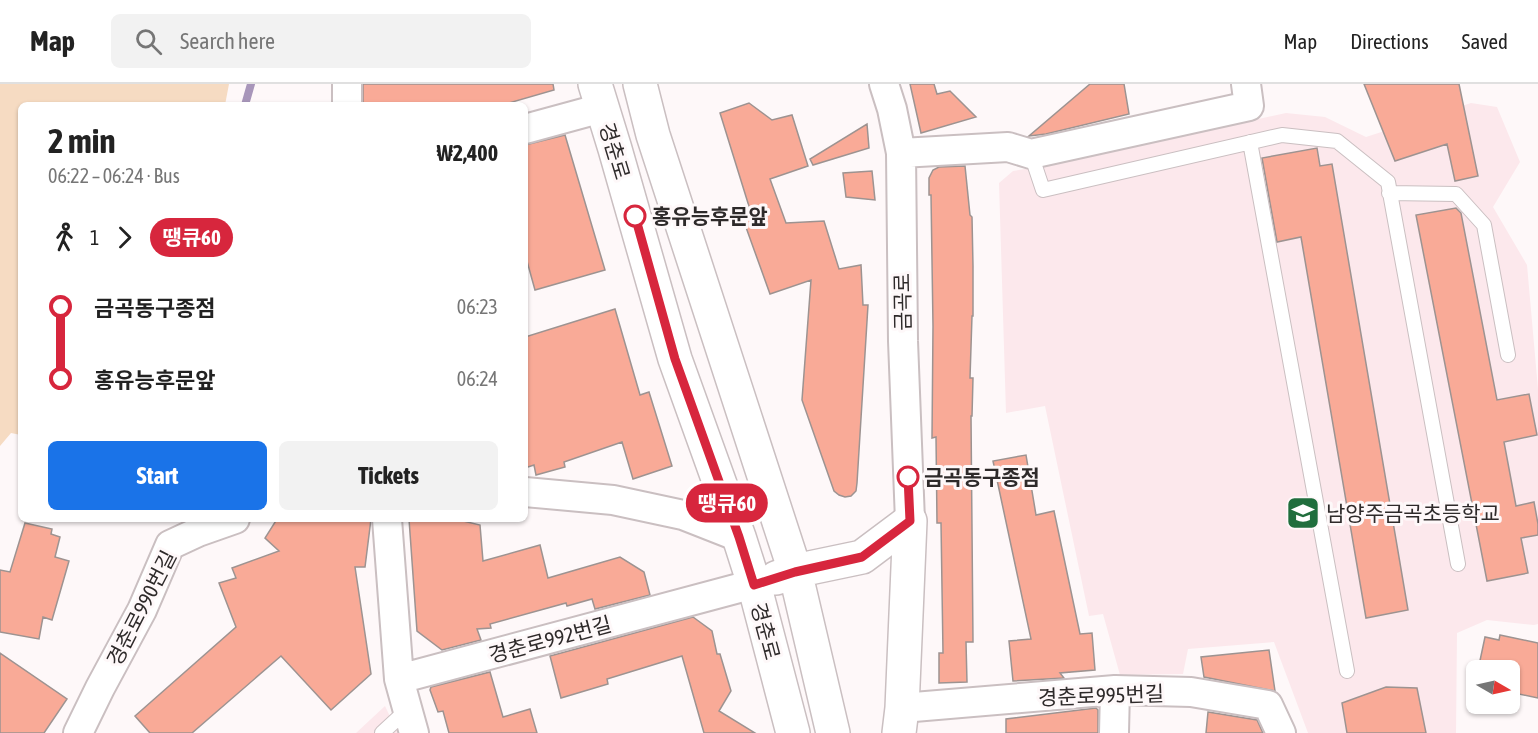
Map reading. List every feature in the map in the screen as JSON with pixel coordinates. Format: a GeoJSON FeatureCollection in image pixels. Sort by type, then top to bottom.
{"type":"FeatureCollection","features":[{"type":"Feature","properties":{"kind":"street"},"geometry":{"type":"LineString","coordinates":[[347,84],[347,102]]}},
{"type":"Feature","properties":{"kind":"street","name":"경춘로"},"geometry":{"type":"LineString","coordinates":[[640,84],[653,135],[795,572],[833,733]]}},
{"type":"Feature","properties":{"kind":"street","name":"금곡로"},"geometry":{"type":"LineString","coordinates":[[885,84],[901,153],[903,341],[910,521]]}},
{"type":"Feature","properties":{"kind":"street"},"geometry":{"type":"LineString","coordinates":[[901,153],[1008,147],[1031,154],[1247,95]]}},
{"type":"Feature","properties":{"kind":"street"},"geometry":{"type":"LineString","coordinates":[[528,128],[598,96]]}},
{"type":"Feature","properties":{"kind":"street","name":"경춘로"},"geometry":{"type":"LineString","coordinates":[[598,96],[675,359],[754,585],[793,733]]}},
{"type":"Feature","properties":{"kind":"street"},"geometry":{"type":"LineString","coordinates":[[528,492],[613,500],[683,515],[739,537]]}},
{"type":"Feature","properties":{"kind":"street"},"geometry":{"type":"LineString","coordinates":[[754,585],[795,572],[862,557],[910,521]]}},
{"type":"Feature","properties":{"kind":"street"},"geometry":{"type":"LineString","coordinates":[[900,720],[910,521]]}},
{"type":"Feature","properties":{"kind":"street","name":"경춘로990번길"},"geometry":{"type":"LineString","coordinates":[[78,733],[99,688],[142,610],[170,545],[198,531],[226,522]]}},
{"type":"Feature","properties":{"kind":"street"},"geometry":{"type":"LineString","coordinates":[[387,522],[399,679],[411,721]]}},
{"type":"Feature","properties":{"kind":"street","name":"경춘로992번길"},"geometry":{"type":"LineString","coordinates":[[399,679],[754,585]]}},
{"type":"Feature","properties":{"kind":"street"},"geometry":{"type":"LineString","coordinates":[[1114,733],[1115,690]]}},
{"type":"Feature","properties":{"kind":"street","name":"경춘로995번길"},"geometry":{"type":"LineString","coordinates":[[900,720],[1115,690],[1191,692],[1268,705],[1281,733]]}},
{"type":"Feature","properties":{"kind":"lane"},"geometry":{"type":"LineString","coordinates":[[1031,154],[1043,190],[1282,135],[1337,141],[1388,182],[1458,564]]}},
{"type":"Feature","properties":{"kind":"lane"},"geometry":{"type":"LineString","coordinates":[[1250,142],[1347,671]]}},
{"type":"Feature","properties":{"kind":"lane"},"geometry":{"type":"LineString","coordinates":[[1389,193],[1456,194],[1484,225],[1508,355]]}},
{"type":"Feature","properties":{"kind":"lane"},"geometry":{"type":"LineString","coordinates":[[382,733],[411,721]]}},
{"type":"Feature","properties":{"kind":"shaded area"},"geometry":{"type":"Polygon","coordinates":[[[0,84],[229,84],[226,102],[18,102],[18,434],[11,433],[0,446],[0,84]]]}},
{"type":"Feature","properties":{"kind":"shaded area","name":"남양주금곡초등학교"},"geometry":{"type":"Polygon","coordinates":[[[1471,103],[1497,107],[1520,162],[1493,207],[1527,265],[1538,389],[1538,624],[1487,620],[1457,633],[1456,733],[1308,733],[1274,642],[1188,649],[1183,674],[1120,675],[1103,614],[1089,616],[1045,406],[1006,413],[999,183],[1013,171],[1286,113],[1325,117],[1366,137],[1471,103]]]}},
{"type":"Feature","properties":{"kind":"shaded area"},"geometry":{"type":"Polygon","coordinates":[[[385,706],[398,733],[356,733],[385,706]]]}},
{"type":"Feature","properties":{"kind":"building"},"geometry":{"type":"Polygon","coordinates":[[[363,84],[553,84],[554,90],[512,102],[363,102],[363,84]]]}},
{"type":"Feature","properties":{"kind":"building"},"geometry":{"type":"Polygon","coordinates":[[[910,84],[934,84],[937,94],[950,91],[976,117],[921,133],[910,84]]]}},
{"type":"Feature","properties":{"kind":"building"},"geometry":{"type":"Polygon","coordinates":[[[1090,84],[1124,84],[1129,114],[1029,136],[1090,84]]]}},
{"type":"Feature","properties":{"kind":"building"},"geometry":{"type":"Polygon","coordinates":[[[1364,84],[1459,84],[1478,176],[1455,181],[1447,144],[1395,161],[1364,84]]]}},
{"type":"Feature","properties":{"kind":"building"},"geometry":{"type":"Polygon","coordinates":[[[749,103],[772,120],[792,115],[808,166],[770,179],[786,223],[824,221],[839,269],[861,265],[863,305],[868,305],[857,483],[856,491],[851,496],[845,497],[834,491],[802,400],[811,280],[770,294],[743,219],[752,216],[720,113],[749,103]]]}},
{"type":"Feature","properties":{"kind":"building"},"geometry":{"type":"Polygon","coordinates":[[[867,124],[869,148],[813,165],[810,159],[867,124]]]}},
{"type":"Feature","properties":{"kind":"building"},"geometry":{"type":"Polygon","coordinates":[[[565,135],[605,270],[535,290],[528,265],[528,144],[565,135]]]}},
{"type":"Feature","properties":{"kind":"building"},"geometry":{"type":"Polygon","coordinates":[[[1317,148],[1320,166],[1332,164],[1408,610],[1366,618],[1301,237],[1277,242],[1262,158],[1317,148]]]}},
{"type":"Feature","properties":{"kind":"building"},"geometry":{"type":"Polygon","coordinates":[[[965,166],[972,217],[973,266],[970,378],[973,378],[971,416],[973,642],[966,642],[967,682],[939,683],[939,653],[943,653],[941,523],[937,523],[936,437],[932,438],[933,326],[929,178],[933,170],[939,167],[965,166]]]}},
{"type":"Feature","properties":{"kind":"building"},"geometry":{"type":"Polygon","coordinates":[[[872,171],[875,200],[846,197],[843,173],[872,171]]]}},
{"type":"Feature","properties":{"kind":"building"},"geometry":{"type":"Polygon","coordinates":[[[1456,208],[1461,213],[1497,400],[1529,394],[1537,435],[1504,442],[1516,506],[1534,502],[1538,535],[1521,538],[1528,573],[1487,581],[1416,215],[1456,208]]]}},
{"type":"Feature","properties":{"kind":"building"},"geometry":{"type":"Polygon","coordinates":[[[615,309],[640,395],[649,392],[672,466],[633,479],[622,442],[564,462],[565,467],[536,475],[534,465],[528,467],[528,336],[615,309]]]}},
{"type":"Feature","properties":{"kind":"building"},"geometry":{"type":"Polygon","coordinates":[[[1026,455],[1036,515],[1054,511],[1080,634],[1092,633],[1095,670],[1060,673],[1064,678],[1013,681],[1009,641],[1031,639],[993,461],[1026,455]]]}},
{"type":"Feature","properties":{"kind":"building"},"geometry":{"type":"Polygon","coordinates":[[[275,522],[371,522],[365,567],[355,567],[371,674],[331,710],[281,656],[192,733],[150,733],[135,716],[236,627],[219,583],[236,578],[232,568],[279,551],[265,538],[275,522]]]}},
{"type":"Feature","properties":{"kind":"building"},"geometry":{"type":"Polygon","coordinates":[[[409,522],[468,522],[480,525],[483,561],[540,545],[548,578],[620,557],[644,572],[650,595],[595,609],[592,599],[567,606],[566,603],[490,624],[491,628],[477,629],[481,640],[442,650],[417,631],[409,522]]]}},
{"type":"Feature","properties":{"kind":"building"},"geometry":{"type":"Polygon","coordinates":[[[25,523],[52,529],[51,534],[60,537],[55,557],[69,561],[52,620],[43,617],[39,639],[0,632],[0,570],[10,572],[25,523]]]}},
{"type":"Feature","properties":{"kind":"building"},"geometry":{"type":"Polygon","coordinates":[[[693,617],[712,631],[717,654],[720,654],[731,691],[719,711],[755,733],[704,733],[682,656],[607,679],[608,684],[561,698],[550,656],[693,617]]]}},
{"type":"Feature","properties":{"kind":"building"},"geometry":{"type":"Polygon","coordinates":[[[1500,635],[1538,643],[1538,698],[1520,694],[1520,660],[1480,660],[1485,637],[1499,640],[1500,635]]]}},
{"type":"Feature","properties":{"kind":"building"},"geometry":{"type":"Polygon","coordinates":[[[1269,650],[1275,691],[1204,677],[1201,657],[1269,650]]]}},
{"type":"Feature","properties":{"kind":"building"},"geometry":{"type":"Polygon","coordinates":[[[0,653],[67,699],[44,733],[0,733],[0,653]]]}},
{"type":"Feature","properties":{"kind":"building"},"geometry":{"type":"Polygon","coordinates":[[[490,672],[503,717],[530,709],[537,733],[449,733],[443,711],[438,712],[431,687],[490,672]]]}},
{"type":"Feature","properties":{"kind":"building"},"geometry":{"type":"Polygon","coordinates":[[[1386,687],[1417,688],[1426,733],[1347,733],[1342,703],[1386,687]]]}},
{"type":"Feature","properties":{"kind":"building"},"geometry":{"type":"Polygon","coordinates":[[[1096,708],[1098,710],[1098,733],[1006,733],[1006,719],[1096,708]]]}},
{"type":"Feature","properties":{"kind":"building"},"geometry":{"type":"Polygon","coordinates":[[[1208,712],[1257,720],[1263,733],[1206,733],[1208,712]]]}},
{"type":"Feature","properties":{"kind":"waterway"},"geometry":{"type":"LineString","coordinates":[[246,102],[251,84]]}},
{"type":"Feature","properties":{"kind":"bus line","name":"땡큐60"},"geometry":{"type":"LineString","coordinates":[[635,216],[675,359],[754,585],[795,572],[862,557],[910,521],[908,477]]}},
{"type":"Feature","properties":{"kind":"place","name":"홍유능후문앞"},"geometry":{"type":"Point","coordinates":[635,216]}},
{"type":"Feature","properties":{"kind":"place","name":"금곡동구종점"},"geometry":{"type":"Point","coordinates":[908,477]}},
{"type":"Feature","properties":{"kind":"place","name":"남양주금곡초등학교"},"geometry":{"type":"Point","coordinates":[1303,513]}}]}
